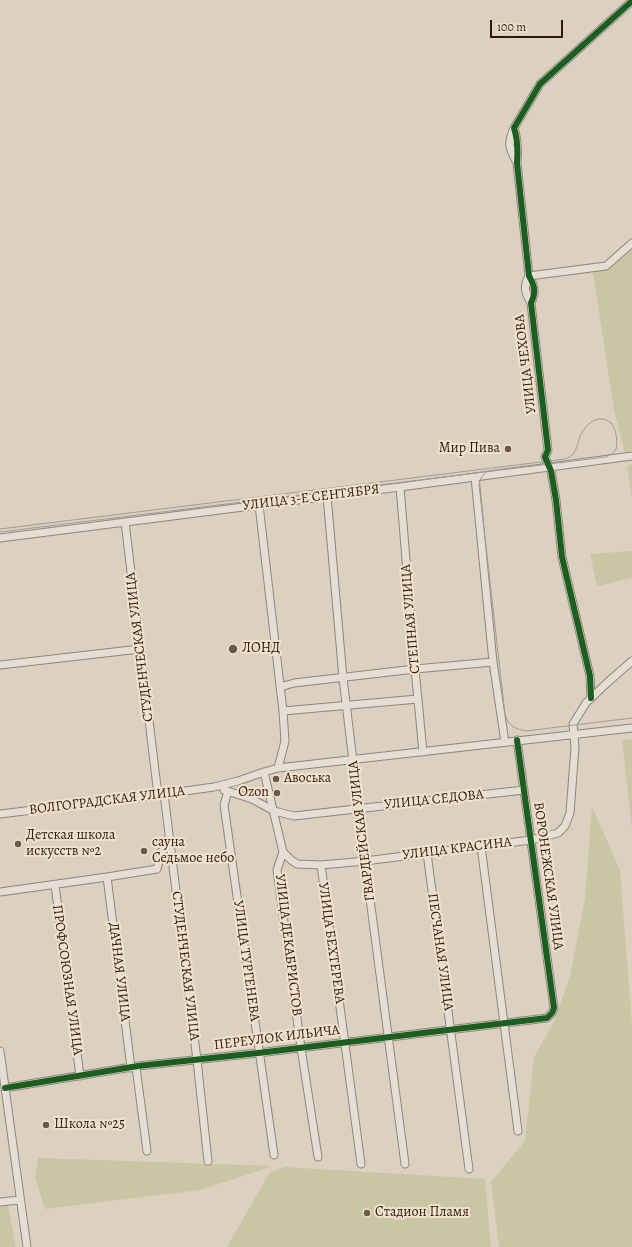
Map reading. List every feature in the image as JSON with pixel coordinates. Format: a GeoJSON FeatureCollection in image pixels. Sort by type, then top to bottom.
{"type":"FeatureCollection","features":[{"type":"Feature","properties":{"kind":"street","name":"УЛИЦА ЧЕХОВА"},"geometry":{"type":"LineString","coordinates":[[591,698],[590,676],[562,557],[556,500],[551,471],[545,457],[548,450],[531,302],[535,294],[534,283],[529,276],[517,163],[517,137],[514,128],[540,84],[632,1]]}},
{"type":"Feature","properties":{"kind":"street"},"geometry":{"type":"LineString","coordinates":[[529,276],[606,266],[632,243]]}},
{"type":"Feature","properties":{"kind":"street","name":"УЛИЦА 3-Е СЕНТЯБРЯ"},"geometry":{"type":"LineString","coordinates":[[0,538],[632,456]]}},
{"type":"Feature","properties":{"kind":"street"},"geometry":{"type":"LineString","coordinates":[[475,477],[493,662],[505,742]]}},
{"type":"Feature","properties":{"kind":"street","name":"СТЕПНАЯ УЛИЦА"},"geometry":{"type":"LineString","coordinates":[[400,487],[423,752]]}},
{"type":"Feature","properties":{"kind":"street","name":"ГВАРДЕЙСКАЯ УЛИЦА"},"geometry":{"type":"LineString","coordinates":[[327,496],[346,706],[405,1164]]}},
{"type":"Feature","properties":{"kind":"street"},"geometry":{"type":"LineString","coordinates":[[259,505],[283,711],[285,742],[278,768]]}},
{"type":"Feature","properties":{"kind":"street","name":"СТУДЕНЧЕСКАЯ УЛИЦА"},"geometry":{"type":"LineString","coordinates":[[125,522],[140,649],[161,795],[170,845],[208,1161]]}},
{"type":"Feature","properties":{"kind":"street"},"geometry":{"type":"LineString","coordinates":[[0,665],[140,649]]}},
{"type":"Feature","properties":{"kind":"street","name":"УЛИЦА КРАСИНА"},"geometry":{"type":"LineString","coordinates":[[283,852],[291,860],[302,865],[320,865],[365,861],[531,840],[558,833],[563,829],[568,821],[570,813],[575,747],[573,724],[591,698],[632,661]]}},
{"type":"Feature","properties":{"kind":"street"},"geometry":{"type":"LineString","coordinates":[[280,687],[294,683],[415,669],[493,662]]}},
{"type":"Feature","properties":{"kind":"street"},"geometry":{"type":"LineString","coordinates":[[283,711],[418,699]]}},
{"type":"Feature","properties":{"kind":"street","name":"ВОЛГОГРАДСКАЯ УЛИЦА"},"geometry":{"type":"LineString","coordinates":[[0,814],[161,795],[214,787],[278,768],[632,728]]}},
{"type":"Feature","properties":{"kind":"street","name":"ВОРОНЕЖСКАЯ УЛИЦА"},"geometry":{"type":"LineString","coordinates":[[517,740],[554,1008],[552,1013]]}},
{"type":"Feature","properties":{"kind":"street"},"geometry":{"type":"LineString","coordinates":[[264,772],[283,852]]}},
{"type":"Feature","properties":{"kind":"street","name":"ВОЛГОГРАДСКАЯ УЛИЦА"},"geometry":{"type":"LineString","coordinates":[[214,787],[252,799],[274,811]]}},
{"type":"Feature","properties":{"kind":"street","name":"УЛИЦА СЕДОВА"},"geometry":{"type":"LineString","coordinates":[[274,811],[294,816],[524,790]]}},
{"type":"Feature","properties":{"kind":"street","name":"УЛИЦА ТУРГЕНЕВА"},"geometry":{"type":"LineString","coordinates":[[228,791],[224,805],[258,1054],[274,1156]]}},
{"type":"Feature","properties":{"kind":"street"},"geometry":{"type":"LineString","coordinates":[[0,892],[157,869],[161,852],[170,845]]}},
{"type":"Feature","properties":{"kind":"street"},"geometry":{"type":"LineString","coordinates":[[481,846],[518,1131]]}},
{"type":"Feature","properties":{"kind":"street","name":"УЛИЦА ДЕКАБРИСТОВ"},"geometry":{"type":"LineString","coordinates":[[283,852],[277,870],[301,1048],[318,1157]]}},
{"type":"Feature","properties":{"kind":"street","name":"ПЕСЧАНАЯ УЛИЦА"},"geometry":{"type":"LineString","coordinates":[[427,853],[469,1169]]}},
{"type":"Feature","properties":{"kind":"street","name":"УЛИЦА БЕХТЕРЕВА"},"geometry":{"type":"LineString","coordinates":[[320,865],[361,1164]]}},
{"type":"Feature","properties":{"kind":"street","name":"ДАЧНАЯ УЛИЦА"},"geometry":{"type":"LineString","coordinates":[[107,877],[133,1067],[147,1151]]}},
{"type":"Feature","properties":{"kind":"street","name":"ПРОФСОЮЗНАЯ УЛИЦА"},"geometry":{"type":"LineString","coordinates":[[55,885],[80,1076]]}},
{"type":"Feature","properties":{"kind":"street","name":"ПЕРЕУЛОК ИЛЬИЧА"},"geometry":{"type":"LineString","coordinates":[[4,1091],[133,1067],[258,1054],[547,1018],[552,1013]]}},
{"type":"Feature","properties":{"kind":"street"},"geometry":{"type":"LineString","coordinates":[[0,1051],[4,1091],[27,1247]]}},
{"type":"Feature","properties":{"kind":"street"},"geometry":{"type":"LineString","coordinates":[[0,1202],[20,1200]]}},
{"type":"Feature","properties":{"kind":"shaded area"},"geometry":{"type":"Polygon","coordinates":[[[632,246],[632,450],[625,453],[614,410],[593,272],[608,268],[632,246]]]}},
{"type":"Feature","properties":{"kind":"shaded area"},"geometry":{"type":"Polygon","coordinates":[[[632,464],[632,499],[627,466],[632,464]]]}},
{"type":"Feature","properties":{"kind":"shaded area"},"geometry":{"type":"Polygon","coordinates":[[[632,551],[632,578],[597,586],[590,554],[632,551]]]}},
{"type":"Feature","properties":{"kind":"shaded area"},"geometry":{"type":"Polygon","coordinates":[[[632,739],[632,829],[622,740],[632,739]]]}},
{"type":"Feature","properties":{"kind":"shaded area"},"geometry":{"type":"Polygon","coordinates":[[[592,806],[620,871],[632,1025],[632,1247],[499,1247],[491,1182],[525,1141],[534,1057],[554,1022],[570,976],[585,899],[592,806]]]}},
{"type":"Feature","properties":{"kind":"shaded area"},"geometry":{"type":"Polygon","coordinates":[[[38,1158],[274,1166],[200,1190],[45,1209],[35,1177],[38,1158]]]}},
{"type":"Feature","properties":{"kind":"shaded area","name":"Стадион Пламя"},"geometry":{"type":"Polygon","coordinates":[[[285,1167],[485,1179],[491,1247],[227,1247],[270,1172],[285,1167]]]}},
{"type":"Feature","properties":{"kind":"shaded area"},"geometry":{"type":"Polygon","coordinates":[[[8,1206],[16,1247],[0,1247],[0,1207],[8,1206]]]}},
{"type":"Feature","properties":{"kind":"tram line"},"geometry":{"type":"LineString","coordinates":[[0,529],[565,459],[575,452],[581,434],[587,426],[598,419],[607,420],[611,423],[616,435],[616,449],[613,453],[606,457],[0,532]]}},
{"type":"Feature","properties":{"kind":"tram line"},"geometry":{"type":"LineString","coordinates":[[487,471],[481,478],[479,485],[506,718],[515,728],[526,731],[632,718]]}},
{"type":"Feature","properties":{"kind":"cycle path"},"geometry":{"type":"LineString","coordinates":[[591,698],[590,676],[562,557],[556,500],[551,471],[545,457],[548,450],[531,303],[534,296],[534,289],[533,283],[529,276],[517,163],[518,149],[514,128],[540,84],[632,1]]}},
{"type":"Feature","properties":{"kind":"cycle path"},"geometry":{"type":"LineString","coordinates":[[5,1088],[138,1066],[547,1018],[552,1013],[554,1008],[517,740]]}},
{"type":"Feature","properties":{"kind":"place","name":"Мир Пива"},"geometry":{"type":"Point","coordinates":[508,449]}},
{"type":"Feature","properties":{"kind":"place","name":"ЛОНД"},"geometry":{"type":"Point","coordinates":[233,649]}},
{"type":"Feature","properties":{"kind":"place","name":"Авоська"},"geometry":{"type":"Point","coordinates":[276,779]}},
{"type":"Feature","properties":{"kind":"place","name":"Ozon"},"geometry":{"type":"Point","coordinates":[277,793]}},
{"type":"Feature","properties":{"kind":"place","name":"Детская школа искусств №2"},"geometry":{"type":"Point","coordinates":[18,844]}},
{"type":"Feature","properties":{"kind":"place","name":"сауна Седьмое небо"},"geometry":{"type":"Point","coordinates":[144,851]}},
{"type":"Feature","properties":{"kind":"place","name":"Школа №25"},"geometry":{"type":"Point","coordinates":[46,1125]}},
{"type":"Feature","properties":{"kind":"place","name":"Стадион Пламя"},"geometry":{"type":"Point","coordinates":[367,1213]}}]}
